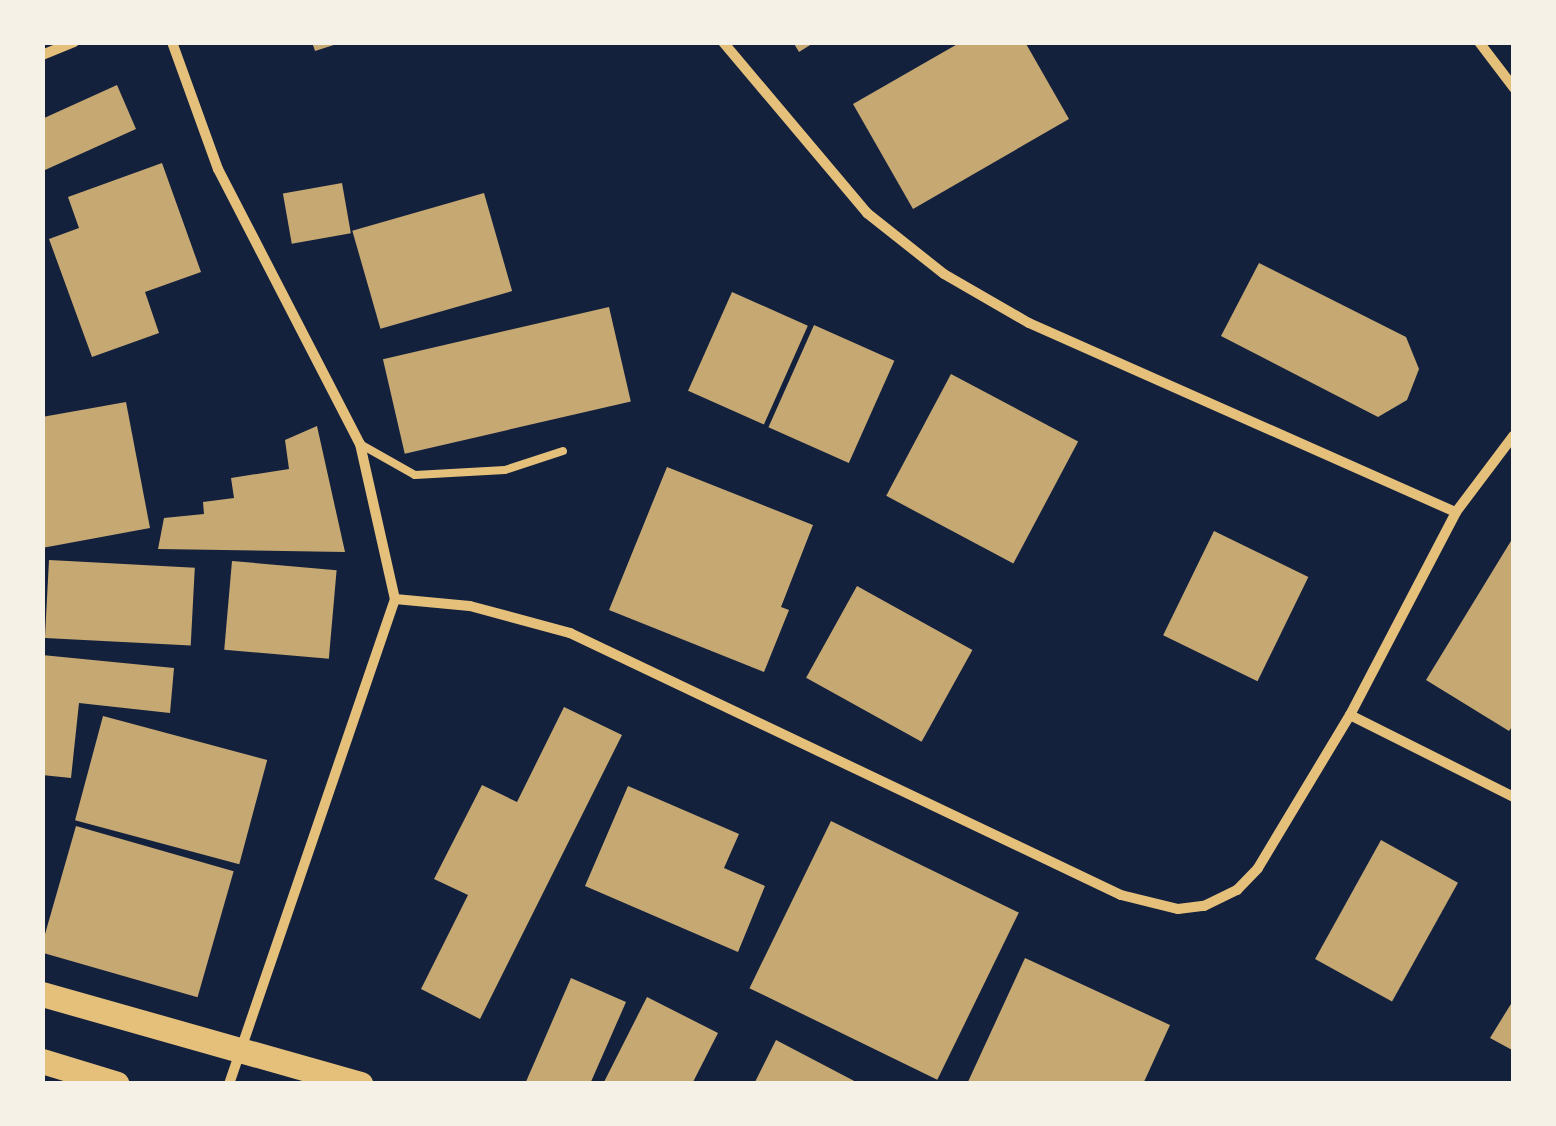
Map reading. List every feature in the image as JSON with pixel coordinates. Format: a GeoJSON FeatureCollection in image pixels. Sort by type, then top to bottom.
{"type":"FeatureCollection","features":[{"type":"Feature","properties":{"kind":"main road"},"geometry":{"type":"LineString","coordinates":[[42,994],[245,1048],[360,1084]]}},
{"type":"Feature","properties":{"kind":"main road"},"geometry":{"type":"LineString","coordinates":[[42,1061],[118,1084]]}},
{"type":"Feature","properties":{"kind":"street"},"geometry":{"type":"LineString","coordinates":[[42,56],[74,42]]}},
{"type":"Feature","properties":{"kind":"street"},"geometry":{"type":"LineString","coordinates":[[172,42],[218,170],[360,444],[395,599],[302,856],[245,1048],[229,1084]]}},
{"type":"Feature","properties":{"kind":"street"},"geometry":{"type":"LineString","coordinates":[[723,42],[867,213],[944,274],[1030,323],[1456,512]]}},
{"type":"Feature","properties":{"kind":"street"},"geometry":{"type":"LineString","coordinates":[[1479,42],[1514,88]]}},
{"type":"Feature","properties":{"kind":"street"},"geometry":{"type":"LineString","coordinates":[[395,599],[470,606],[570,634],[1121,894],[1178,908],[1222,898],[1248,880],[1350,716],[1456,512],[1514,435]]}},
{"type":"Feature","properties":{"kind":"street"},"geometry":{"type":"LineString","coordinates":[[1350,716],[1514,796]]}},
{"type":"Feature","properties":{"kind":"lane"},"geometry":{"type":"LineString","coordinates":[[360,444],[415,475],[505,470],[563,451]]}},
{"type":"Feature","properties":{"kind":"building"},"geometry":{"type":"Polygon","coordinates":[[[312,42],[340,42],[340,43],[315,51],[312,42]]]}},
{"type":"Feature","properties":{"kind":"building"},"geometry":{"type":"Polygon","coordinates":[[[793,42],[815,42],[799,52],[793,42]]]}},
{"type":"Feature","properties":{"kind":"building"},"geometry":{"type":"Polygon","coordinates":[[[961,42],[1025,42],[1069,119],[913,209],[853,104],[961,42]]]}},
{"type":"Feature","properties":{"kind":"building"},"geometry":{"type":"Polygon","coordinates":[[[117,85],[136,129],[45,170],[42,119],[117,85]]]}},
{"type":"Feature","properties":{"kind":"building"},"geometry":{"type":"Polygon","coordinates":[[[162,163],[201,272],[145,292],[159,333],[92,357],[49,239],[79,228],[68,197],[162,163]]]}},
{"type":"Feature","properties":{"kind":"building"},"geometry":{"type":"Polygon","coordinates":[[[342,183],[351,233],[292,244],[283,193],[342,183]]]}},
{"type":"Feature","properties":{"kind":"building"},"geometry":{"type":"Polygon","coordinates":[[[484,193],[512,291],[380,329],[352,231],[484,193]]]}},
{"type":"Feature","properties":{"kind":"building"},"geometry":{"type":"Polygon","coordinates":[[[1259,263],[1406,337],[1419,369],[1407,400],[1378,417],[1221,336],[1259,263]]]}},
{"type":"Feature","properties":{"kind":"building"},"geometry":{"type":"Polygon","coordinates":[[[732,292],[808,326],[764,424],[688,391],[732,292]]]}},
{"type":"Feature","properties":{"kind":"building"},"geometry":{"type":"Polygon","coordinates":[[[609,307],[631,402],[405,454],[383,359],[609,307]]]}},
{"type":"Feature","properties":{"kind":"building"},"geometry":{"type":"Polygon","coordinates":[[[814,325],[894,361],[849,463],[768,427],[814,325]]]}},
{"type":"Feature","properties":{"kind":"building"},"geometry":{"type":"Polygon","coordinates":[[[951,374],[1078,442],[1013,563],[886,496],[951,374]]]}},
{"type":"Feature","properties":{"kind":"building"},"geometry":{"type":"Polygon","coordinates":[[[126,402],[150,528],[42,548],[42,417],[126,402]]]}},
{"type":"Feature","properties":{"kind":"building"},"geometry":{"type":"Polygon","coordinates":[[[317,426],[345,552],[158,549],[164,518],[204,514],[203,502],[234,498],[231,478],[289,469],[285,440],[317,426]]]}},
{"type":"Feature","properties":{"kind":"building"},"geometry":{"type":"Polygon","coordinates":[[[667,467],[813,525],[781,607],[789,610],[764,672],[609,610],[667,467]]]}},
{"type":"Feature","properties":{"kind":"building"},"geometry":{"type":"Polygon","coordinates":[[[1214,531],[1308,577],[1258,681],[1163,635],[1214,531]]]}},
{"type":"Feature","properties":{"kind":"building"},"geometry":{"type":"Polygon","coordinates":[[[1514,536],[1514,724],[1509,731],[1426,680],[1514,536]]]}},
{"type":"Feature","properties":{"kind":"building"},"geometry":{"type":"Polygon","coordinates":[[[49,560],[195,568],[191,646],[45,638],[49,560]]]}},
{"type":"Feature","properties":{"kind":"building"},"geometry":{"type":"Polygon","coordinates":[[[232,561],[337,570],[329,659],[224,650],[232,561]]]}},
{"type":"Feature","properties":{"kind":"building"},"geometry":{"type":"Polygon","coordinates":[[[857,586],[972,650],[922,742],[806,678],[857,586]]]}},
{"type":"Feature","properties":{"kind":"building"},"geometry":{"type":"Polygon","coordinates":[[[42,655],[174,668],[170,713],[79,703],[71,778],[42,775],[42,655]]]}},
{"type":"Feature","properties":{"kind":"building"},"geometry":{"type":"Polygon","coordinates":[[[564,707],[622,735],[480,1019],[421,989],[468,895],[434,879],[482,785],[517,802],[564,707]]]}},
{"type":"Feature","properties":{"kind":"building"},"geometry":{"type":"Polygon","coordinates":[[[103,716],[267,760],[239,864],[75,820],[103,716]]]}},
{"type":"Feature","properties":{"kind":"building"},"geometry":{"type":"Polygon","coordinates":[[[628,786],[739,834],[724,868],[765,886],[738,952],[585,886],[628,786]]]}},
{"type":"Feature","properties":{"kind":"building"},"geometry":{"type":"Polygon","coordinates":[[[831,821],[1019,913],[937,1080],[749,988],[831,821]]]}},
{"type":"Feature","properties":{"kind":"building"},"geometry":{"type":"Polygon","coordinates":[[[76,826],[234,871],[198,997],[42,953],[76,826]]]}},
{"type":"Feature","properties":{"kind":"building"},"geometry":{"type":"Polygon","coordinates":[[[1381,840],[1458,883],[1392,1002],[1315,959],[1381,840]]]}},
{"type":"Feature","properties":{"kind":"building"},"geometry":{"type":"Polygon","coordinates":[[[1025,958],[1170,1025],[1143,1084],[967,1084],[1025,958]]]}},
{"type":"Feature","properties":{"kind":"building"},"geometry":{"type":"Polygon","coordinates":[[[571,978],[626,1002],[590,1084],[525,1084],[571,978]]]}},
{"type":"Feature","properties":{"kind":"building"},"geometry":{"type":"Polygon","coordinates":[[[647,997],[718,1033],[692,1084],[603,1084],[647,997]]]}},
{"type":"Feature","properties":{"kind":"building"},"geometry":{"type":"Polygon","coordinates":[[[1514,999],[1514,1051],[1490,1038],[1514,999]]]}},
{"type":"Feature","properties":{"kind":"building"},"geometry":{"type":"Polygon","coordinates":[[[776,1040],[860,1084],[754,1084],[776,1040]]]}}]}
